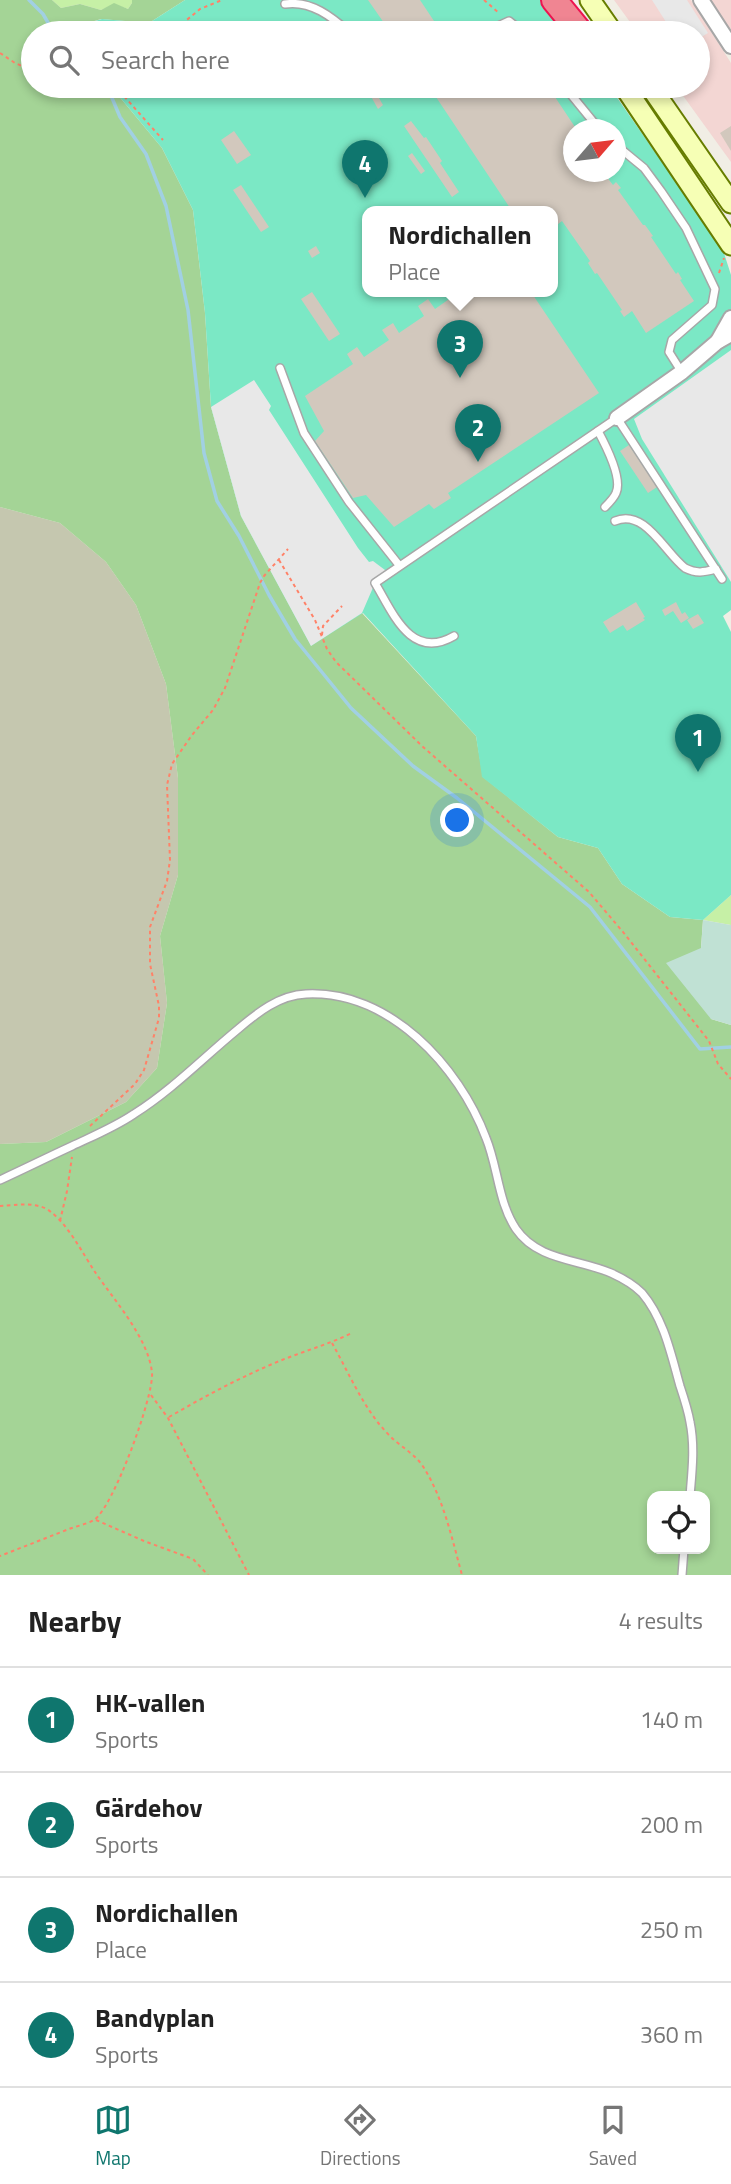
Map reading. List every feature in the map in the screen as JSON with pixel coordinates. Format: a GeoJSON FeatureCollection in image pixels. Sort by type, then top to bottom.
{"type":"FeatureCollection","features":[{"type":"Feature","properties":{"kind":"highway"},"geometry":{"type":"LineString","coordinates":[[554,0],[571,21]]}},
{"type":"Feature","properties":{"kind":"main road"},"geometry":{"type":"LineString","coordinates":[[567,0],[581,21]]}},
{"type":"Feature","properties":{"kind":"main road"},"geometry":{"type":"LineString","coordinates":[[590,0],[605,21]]}},
{"type":"Feature","properties":{"kind":"main road"},"geometry":{"type":"LineString","coordinates":[[632,98],[729,249]]}},
{"type":"Feature","properties":{"kind":"main road"},"geometry":{"type":"LineString","coordinates":[[658,98],[731,202]]}},
{"type":"Feature","properties":{"kind":"street"},"geometry":{"type":"LineString","coordinates":[[701,0],[731,46]]}},
{"type":"Feature","properties":{"kind":"street"},"geometry":{"type":"LineString","coordinates":[[718,342],[731,318]]}},
{"type":"Feature","properties":{"kind":"street"},"geometry":{"type":"LineString","coordinates":[[617,418],[731,334]]}},
{"type":"Feature","properties":{"kind":"lane"},"geometry":{"type":"LineString","coordinates":[[285,4],[295,1],[319,7],[337,21]]}},
{"type":"Feature","properties":{"kind":"lane"},"geometry":{"type":"LineString","coordinates":[[574,98],[591,119]]}},
{"type":"Feature","properties":{"kind":"lane"},"geometry":{"type":"LineString","coordinates":[[626,154],[644,169],[686,228],[715,289],[712,305],[672,340],[669,352],[682,372]]}},
{"type":"Feature","properties":{"kind":"lane"},"geometry":{"type":"LineString","coordinates":[[280,368],[304,433],[349,502],[399,565]]}},
{"type":"Feature","properties":{"kind":"lane"},"geometry":{"type":"LineString","coordinates":[[454,636],[436,643],[414,639],[402,626],[375,583],[617,418],[722,579]]}},
{"type":"Feature","properties":{"kind":"lane"},"geometry":{"type":"LineString","coordinates":[[598,431],[618,484],[617,491],[605,507]]}},
{"type":"Feature","properties":{"kind":"lane"},"geometry":{"type":"LineString","coordinates":[[615,521],[621,518],[641,523],[685,569],[703,573],[716,569]]}},
{"type":"Feature","properties":{"kind":"lane"},"geometry":{"type":"LineString","coordinates":[[0,1180],[133,1115],[278,1000],[304,993],[330,994],[353,1000],[382,1013],[421,1041],[448,1068],[473,1105],[487,1140],[503,1200],[517,1229],[534,1246],[559,1259],[608,1272],[630,1283],[653,1308],[662,1326],[691,1423],[693,1455],[690,1491]]}},
{"type":"Feature","properties":{"kind":"lane"},"geometry":{"type":"LineString","coordinates":[[682,1575],[684,1554]]}},
{"type":"Feature","properties":{"kind":"path"},"geometry":{"type":"LineString","coordinates":[[186,21],[200,9],[222,0]]}},
{"type":"Feature","properties":{"kind":"path"},"geometry":{"type":"LineString","coordinates":[[484,0],[509,21]]}},
{"type":"Feature","properties":{"kind":"path"},"geometry":{"type":"LineString","coordinates":[[0,53],[21,66]]}},
{"type":"Feature","properties":{"kind":"path"},"geometry":{"type":"LineString","coordinates":[[126,98],[163,140]]}},
{"type":"Feature","properties":{"kind":"path"},"geometry":{"type":"LineString","coordinates":[[715,289],[729,249]]}},
{"type":"Feature","properties":{"kind":"path"},"geometry":{"type":"LineString","coordinates":[[60,1222],[74,1145],[95,1121],[135,1084],[144,1070],[159,1018],[150,964],[150,928],[167,881],[170,860],[167,785],[172,764],[192,734],[213,710],[225,688],[260,583],[288,549]]}},
{"type":"Feature","properties":{"kind":"path"},"geometry":{"type":"LineString","coordinates":[[279,559],[336,662],[382,709],[589,892],[709,1041],[718,1064],[731,1079]]}},
{"type":"Feature","properties":{"kind":"path"},"geometry":{"type":"LineString","coordinates":[[323,641],[323,626],[342,606]]}},
{"type":"Feature","properties":{"kind":"path"},"geometry":{"type":"LineString","coordinates":[[0,1206],[36,1206],[50,1211],[60,1222],[118,1304],[147,1354],[152,1374],[150,1393],[123,1471],[109,1500],[95,1520],[0,1556]]}},
{"type":"Feature","properties":{"kind":"path"},"geometry":{"type":"LineString","coordinates":[[168,1418],[227,1384],[352,1333]]}},
{"type":"Feature","properties":{"kind":"path"},"geometry":{"type":"LineString","coordinates":[[332,1343],[369,1409],[389,1436],[409,1450],[424,1467],[444,1515],[462,1575]]}},
{"type":"Feature","properties":{"kind":"path"},"geometry":{"type":"LineString","coordinates":[[150,1393],[168,1418],[249,1575]]}},
{"type":"Feature","properties":{"kind":"path"},"geometry":{"type":"LineString","coordinates":[[95,1520],[193,1559],[208,1575]]}},
{"type":"Feature","properties":{"kind":"shaded area"},"geometry":{"type":"Polygon","coordinates":[[[614,0],[691,0],[704,21],[629,21],[614,0]]]}},
{"type":"Feature","properties":{"kind":"shaded area"},"geometry":{"type":"Polygon","coordinates":[[[652,0],[687,0],[700,21],[665,21],[652,0]]]}},
{"type":"Feature","properties":{"kind":"shaded area"},"geometry":{"type":"Polygon","coordinates":[[[711,0],[731,0],[730,29],[711,0]]]}},
{"type":"Feature","properties":{"kind":"shaded area"},"geometry":{"type":"Polygon","coordinates":[[[710,30],[731,63],[731,162],[685,98],[710,98],[710,30]]]}},
{"type":"Feature","properties":{"kind":"shaded area"},"geometry":{"type":"Polygon","coordinates":[[[731,350],[731,582],[642,439],[634,419],[731,350]]]}},
{"type":"Feature","properties":{"kind":"shaded area"},"geometry":{"type":"Polygon","coordinates":[[[254,380],[271,406],[269,410],[358,548],[369,562],[373,561],[389,573],[375,583],[362,613],[311,646],[241,516],[211,407],[254,380]]]}},
{"type":"Feature","properties":{"kind":"shaded area"},"geometry":{"type":"Polygon","coordinates":[[[0,507],[60,523],[106,562],[136,605],[166,684],[178,778],[178,875],[160,936],[167,1003],[157,1068],[126,1102],[46,1142],[0,1144],[0,507]]]}},
{"type":"Feature","properties":{"kind":"shaded area"},"geometry":{"type":"Polygon","coordinates":[[[703,920],[731,925],[731,1025],[711,1019],[666,963],[701,948],[703,920]]]}},
{"type":"Feature","properties":{"kind":"green space"},"geometry":{"type":"Polygon","coordinates":[[[0,0],[52,0],[61,8],[80,4],[101,10],[114,3],[128,9],[132,0],[185,0],[152,21],[21,21],[21,98],[120,98],[162,148],[193,210],[205,313],[211,407],[241,516],[311,645],[362,613],[476,736],[483,777],[558,837],[598,848],[622,884],[670,917],[703,920],[701,948],[711,1019],[731,1025],[731,1575],[0,1575],[0,1144],[46,1142],[126,1102],[157,1068],[167,1003],[160,936],[178,875],[178,778],[166,684],[136,605],[106,562],[60,523],[0,507],[0,0]]]}},
{"type":"Feature","properties":{"kind":"green space"},"geometry":{"type":"Polygon","coordinates":[[[52,0],[132,0],[132,3],[128,9],[114,4],[101,10],[80,4],[61,8],[52,0]]]}},
{"type":"Feature","properties":{"kind":"green space"},"geometry":{"type":"Polygon","coordinates":[[[185,0],[547,0],[562,21],[152,21],[185,0]]]}},
{"type":"Feature","properties":{"kind":"green space"},"geometry":{"type":"Polygon","coordinates":[[[120,98],[617,98],[723,250],[731,275],[731,610],[723,616],[731,632],[731,895],[703,920],[670,917],[622,884],[598,848],[558,837],[482,777],[476,736],[363,613],[311,646],[241,516],[211,407],[205,313],[193,210],[162,148],[120,98]]]}},
{"type":"Feature","properties":{"kind":"green space"},"geometry":{"type":"Polygon","coordinates":[[[731,895],[731,925],[703,920],[731,895]]]}},
{"type":"Feature","properties":{"kind":"building"},"geometry":{"type":"Polygon","coordinates":[[[368,0],[420,0],[434,21],[383,21],[368,0]]]}},
{"type":"Feature","properties":{"kind":"building"},"geometry":{"type":"Polygon","coordinates":[[[372,98],[379,98],[383,105],[378,109],[372,98]]]}},
{"type":"Feature","properties":{"kind":"building"},"geometry":{"type":"Polygon","coordinates":[[[437,98],[556,98],[570,119],[563,119],[563,182],[611,182],[613,185],[616,182],[621,188],[618,190],[653,236],[651,237],[676,274],[678,272],[682,279],[680,280],[694,301],[646,333],[632,311],[624,317],[620,311],[622,310],[597,273],[595,274],[588,263],[590,261],[562,221],[558,224],[558,206],[509,206],[437,98]]]}},
{"type":"Feature","properties":{"kind":"building"},"geometry":{"type":"Polygon","coordinates":[[[411,121],[424,138],[426,137],[459,192],[452,197],[404,126],[411,121]]]}},
{"type":"Feature","properties":{"kind":"building"},"geometry":{"type":"Polygon","coordinates":[[[731,126],[731,151],[720,133],[731,126]]]}},
{"type":"Feature","properties":{"kind":"building"},"geometry":{"type":"Polygon","coordinates":[[[234,131],[251,155],[237,164],[221,140],[234,131]]]}},
{"type":"Feature","properties":{"kind":"building"},"geometry":{"type":"Polygon","coordinates":[[[412,153],[425,171],[421,174],[408,156],[412,153]]]}},
{"type":"Feature","properties":{"kind":"building"},"geometry":{"type":"Polygon","coordinates":[[[241,185],[269,227],[261,232],[233,190],[241,185]]]}},
{"type":"Feature","properties":{"kind":"building"},"geometry":{"type":"Polygon","coordinates":[[[316,246],[320,253],[312,258],[308,251],[316,246]]]}},
{"type":"Feature","properties":{"kind":"building"},"geometry":{"type":"Polygon","coordinates":[[[312,292],[340,334],[329,341],[301,299],[312,292]]]}},
{"type":"Feature","properties":{"kind":"building"},"geometry":{"type":"Polygon","coordinates":[[[452,297],[534,297],[599,393],[448,493],[451,498],[434,509],[429,504],[394,527],[366,495],[353,498],[315,441],[324,431],[305,396],[353,364],[347,354],[357,347],[364,357],[389,340],[382,330],[393,323],[399,333],[424,316],[418,306],[428,299],[435,309],[452,297]]]}},
{"type":"Feature","properties":{"kind":"building"},"geometry":{"type":"Polygon","coordinates":[[[629,445],[657,487],[648,493],[620,451],[629,445]]]}},
{"type":"Feature","properties":{"kind":"building"},"geometry":{"type":"Polygon","coordinates":[[[636,602],[645,620],[627,631],[623,625],[610,633],[603,622],[636,602]]]}},
{"type":"Feature","properties":{"kind":"building"},"geometry":{"type":"Polygon","coordinates":[[[676,602],[682,614],[685,612],[689,618],[681,623],[673,611],[665,616],[662,610],[676,602]]]}},
{"type":"Feature","properties":{"kind":"building"},"geometry":{"type":"Polygon","coordinates":[[[698,614],[704,623],[693,629],[687,620],[698,614]]]}},
{"type":"Feature","properties":{"kind":"waterway"},"geometry":{"type":"LineString","coordinates":[[29,0],[47,21]]}},
{"type":"Feature","properties":{"kind":"waterway"},"geometry":{"type":"LineString","coordinates":[[112,98],[120,117],[146,154],[166,206],[188,310],[204,453],[217,501],[295,639],[351,708],[413,766],[457,798],[590,907],[700,1049],[731,1047]]}},
{"type":"Feature","properties":{"kind":"place","name":"Bandyplan"},"geometry":{"type":"Point","coordinates":[365,198]}},
{"type":"Feature","properties":{"kind":"place","name":"Nordichallen"},"geometry":{"type":"Point","coordinates":[460,378]}},
{"type":"Feature","properties":{"kind":"place","name":"Gärdehov"},"geometry":{"type":"Point","coordinates":[478,462]}},
{"type":"Feature","properties":{"kind":"place","name":"HK-vallen"},"geometry":{"type":"Point","coordinates":[698,772]}}]}
